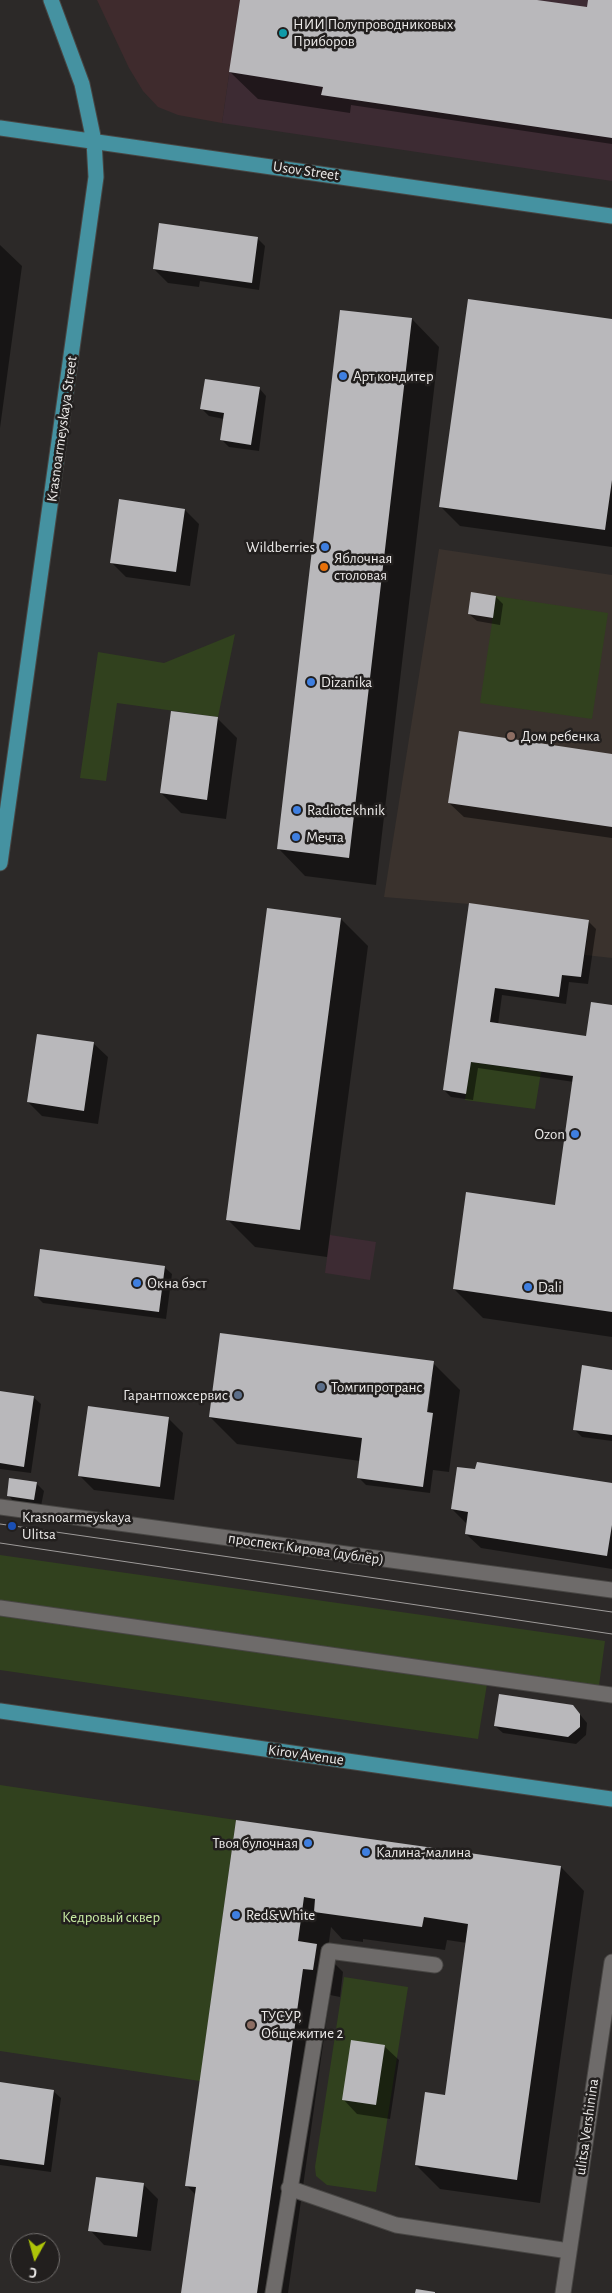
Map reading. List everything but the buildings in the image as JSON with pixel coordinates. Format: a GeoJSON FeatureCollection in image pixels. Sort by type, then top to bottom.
{"type":"FeatureCollection","features":[{"type":"Feature","properties":{"kind":"main road","name":"Krasnoarmeyskaya Street"},"geometry":{"type":"LineString","coordinates":[[0,863],[3,826],[96,177],[94,141],[82,84],[51,0]]}},
{"type":"Feature","properties":{"kind":"main road","name":"Usov Street"},"geometry":{"type":"LineString","coordinates":[[0,128],[612,216]]}},
{"type":"Feature","properties":{"kind":"main road","name":"Kirov Avenue"},"geometry":{"type":"LineString","coordinates":[[0,1711],[612,1799]]}},
{"type":"Feature","properties":{"kind":"street","name":"проспект Кирова (дублёр)"},"geometry":{"type":"LineString","coordinates":[[0,1507],[612,1590]]}},
{"type":"Feature","properties":{"kind":"street"},"geometry":{"type":"LineString","coordinates":[[0,1608],[612,1695]]}},
{"type":"Feature","properties":{"kind":"street"},"geometry":{"type":"LineString","coordinates":[[273,2293],[329,1950],[435,1965]]}},
{"type":"Feature","properties":{"kind":"street","name":"ulitsa Vershinina"},"geometry":{"type":"LineString","coordinates":[[563,2293],[612,1962]]}},
{"type":"Feature","properties":{"kind":"street"},"geometry":{"type":"LineString","coordinates":[[289,2188],[396,2225],[569,2250]]}},
{"type":"Feature","properties":{"kind":"shaded area"},"geometry":{"type":"Polygon","coordinates":[[[97,0],[240,0],[222,123],[178,115],[158,107],[143,91],[129,68],[97,0]]]}},
{"type":"Feature","properties":{"kind":"shaded area"},"geometry":{"type":"Polygon","coordinates":[[[240,0],[612,0],[612,181],[222,123],[240,0]]]}},
{"type":"Feature","properties":{"kind":"shaded area","name":"Дом ребенка"},"geometry":{"type":"Polygon","coordinates":[[[439,549],[612,575],[612,958],[585,955],[589,920],[469,904],[384,897],[439,549]]]}},
{"type":"Feature","properties":{"kind":"shaded area"},"geometry":{"type":"Polygon","coordinates":[[[330,1235],[376,1242],[370,1280],[325,1273],[330,1235]]]}},
{"type":"Feature","properties":{"kind":"green space"},"geometry":{"type":"Polygon","coordinates":[[[496,596],[608,613],[592,719],[480,703],[496,596]]]}},
{"type":"Feature","properties":{"kind":"green space"},"geometry":{"type":"Polygon","coordinates":[[[235,634],[218,717],[117,703],[106,781],[80,778],[98,652],[164,663],[235,634]]]}},
{"type":"Feature","properties":{"kind":"green space"},"geometry":{"type":"Polygon","coordinates":[[[471,1062],[541,1072],[535,1109],[465,1100],[471,1062]]]}},
{"type":"Feature","properties":{"kind":"green space"},"geometry":{"type":"Polygon","coordinates":[[[0,1555],[605,1641],[598,1693],[488,1678],[478,1739],[0,1670],[0,1555]]]}},
{"type":"Feature","properties":{"kind":"green space","name":"Кедровый сквер"},"geometry":{"type":"Polygon","coordinates":[[[0,1785],[236,1820],[200,2081],[0,2051],[0,1785]]]}},
{"type":"Feature","properties":{"kind":"green space"},"geometry":{"type":"Polygon","coordinates":[[[344,1977],[408,1987],[376,2192],[327,2185],[316,2176],[315,2167],[344,1977]]]}},
{"type":"Feature","properties":{"kind":"tram line"},"geometry":{"type":"LineString","coordinates":[[0,1524],[612,1612]]}},
{"type":"Feature","properties":{"kind":"tram line"},"geometry":{"type":"LineString","coordinates":[[0,1543],[612,1634]]}},
{"type":"Feature","properties":{"kind":"place","name":"НИИ Полупроводниковых Приборов"},"geometry":{"type":"Point","coordinates":[283,33]}},
{"type":"Feature","properties":{"kind":"place","name":"Арт кондитер"},"geometry":{"type":"Point","coordinates":[343,376]}},
{"type":"Feature","properties":{"kind":"place","name":"Wildberries"},"geometry":{"type":"Point","coordinates":[325,547]}},
{"type":"Feature","properties":{"kind":"place","name":"Яблочная столовая"},"geometry":{"type":"Point","coordinates":[324,567]}},
{"type":"Feature","properties":{"kind":"place","name":"Dizanika"},"geometry":{"type":"Point","coordinates":[311,682]}},
{"type":"Feature","properties":{"kind":"place","name":"Дом ребенка"},"geometry":{"type":"Point","coordinates":[511,736]}},
{"type":"Feature","properties":{"kind":"place","name":"Radiotekhnik"},"geometry":{"type":"Point","coordinates":[297,810]}},
{"type":"Feature","properties":{"kind":"place","name":"Мечта"},"geometry":{"type":"Point","coordinates":[296,837]}},
{"type":"Feature","properties":{"kind":"place","name":"Ozon"},"geometry":{"type":"Point","coordinates":[575,1134]}},
{"type":"Feature","properties":{"kind":"place","name":"Окна бэст"},"geometry":{"type":"Point","coordinates":[137,1283]}},
{"type":"Feature","properties":{"kind":"place","name":"Dali"},"geometry":{"type":"Point","coordinates":[528,1287]}},
{"type":"Feature","properties":{"kind":"place","name":"Томгипротранс"},"geometry":{"type":"Point","coordinates":[321,1387]}},
{"type":"Feature","properties":{"kind":"place","name":"Гарантпожсервис"},"geometry":{"type":"Point","coordinates":[238,1395]}},
{"type":"Feature","properties":{"kind":"place","name":"Krasnoarmeyskaya Ulitsa"},"geometry":{"type":"Point","coordinates":[12,1526]}},
{"type":"Feature","properties":{"kind":"place","name":"Твоя булочная"},"geometry":{"type":"Point","coordinates":[308,1843]}},
{"type":"Feature","properties":{"kind":"place","name":"Калина-малина"},"geometry":{"type":"Point","coordinates":[366,1852]}},
{"type":"Feature","properties":{"kind":"place","name":"Red&White"},"geometry":{"type":"Point","coordinates":[236,1915]}},
{"type":"Feature","properties":{"kind":"place","name":"ТУСУР, Общежитие 2"},"geometry":{"type":"Point","coordinates":[251,2025]}}]}
